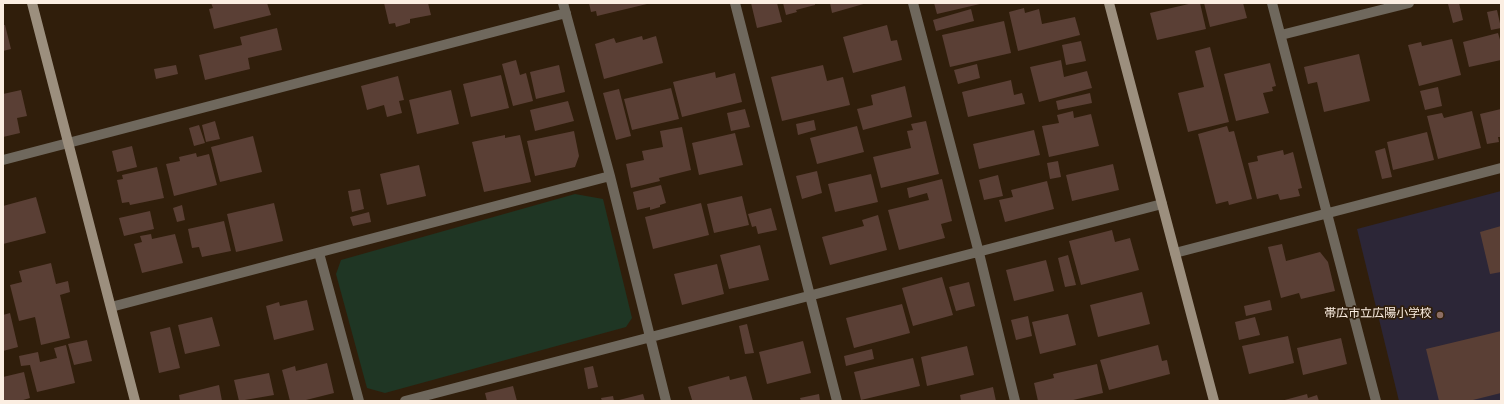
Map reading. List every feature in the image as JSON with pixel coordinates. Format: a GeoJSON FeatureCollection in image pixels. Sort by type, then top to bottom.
{"type":"FeatureCollection","features":[{"type":"Feature","properties":{"kind":"street"},"geometry":{"type":"LineString","coordinates":[[32,3],[135,401]]}},
{"type":"Feature","properties":{"kind":"street"},"geometry":{"type":"LineString","coordinates":[[735,3],[837,401]]}},
{"type":"Feature","properties":{"kind":"street"},"geometry":{"type":"LineString","coordinates":[[913,3],[979,253],[1015,401]]}},
{"type":"Feature","properties":{"kind":"street"},"geometry":{"type":"LineString","coordinates":[[1108,3],[1214,401]]}},
{"type":"Feature","properties":{"kind":"street"},"geometry":{"type":"LineString","coordinates":[[1272,3],[1376,401]]}},
{"type":"Feature","properties":{"kind":"street"},"geometry":{"type":"LineString","coordinates":[[1281,35],[1408,3]]}},
{"type":"Feature","properties":{"kind":"street"},"geometry":{"type":"LineString","coordinates":[[3,160],[565,8],[610,176],[666,401]]}},
{"type":"Feature","properties":{"kind":"street"},"geometry":{"type":"LineString","coordinates":[[1175,253],[1501,168]]}},
{"type":"Feature","properties":{"kind":"street"},"geometry":{"type":"LineString","coordinates":[[111,307],[610,176]]}},
{"type":"Feature","properties":{"kind":"street"},"geometry":{"type":"LineString","coordinates":[[405,401],[810,297],[1162,204]]}},
{"type":"Feature","properties":{"kind":"street"},"geometry":{"type":"LineString","coordinates":[[319,253],[359,401]]}},
{"type":"Feature","properties":{"kind":"shaded area","name":"帯広市立広陽小学校"},"geometry":{"type":"Polygon","coordinates":[[[1501,191],[1501,401],[1399,401],[1357,229],[1501,191]]]}},
{"type":"Feature","properties":{"kind":"green space"},"geometry":{"type":"Polygon","coordinates":[[[575,194],[603,199],[632,318],[626,327],[385,393],[367,388],[336,274],[341,260],[575,194]]]}},
{"type":"Feature","properties":{"kind":"building"},"geometry":{"type":"Polygon","coordinates":[[[211,3],[267,3],[271,15],[214,29],[209,9],[213,8],[211,3]]]}},
{"type":"Feature","properties":{"kind":"building"},"geometry":{"type":"Polygon","coordinates":[[[384,3],[428,3],[431,15],[410,19],[410,23],[396,27],[395,23],[389,24],[384,3]]]}},
{"type":"Feature","properties":{"kind":"building"},"geometry":{"type":"Polygon","coordinates":[[[589,3],[647,4],[597,16],[596,11],[591,12],[589,3]]]}},
{"type":"Feature","properties":{"kind":"building"},"geometry":{"type":"Polygon","coordinates":[[[751,3],[777,3],[782,22],[757,28],[751,3]]]}},
{"type":"Feature","properties":{"kind":"building"},"geometry":{"type":"Polygon","coordinates":[[[783,3],[815,3],[815,5],[796,10],[797,12],[786,15],[783,3]]]}},
{"type":"Feature","properties":{"kind":"building"},"geometry":{"type":"Polygon","coordinates":[[[830,3],[867,3],[832,13],[830,3]]]}},
{"type":"Feature","properties":{"kind":"building"},"geometry":{"type":"Polygon","coordinates":[[[934,3],[980,3],[980,4],[937,14],[934,3]]]}},
{"type":"Feature","properties":{"kind":"building"},"geometry":{"type":"Polygon","coordinates":[[[1193,3],[1200,3],[1206,29],[1157,40],[1150,13],[1193,3]]]}},
{"type":"Feature","properties":{"kind":"building"},"geometry":{"type":"Polygon","coordinates":[[[1204,3],[1243,3],[1247,18],[1210,27],[1204,3]]]}},
{"type":"Feature","properties":{"kind":"building"},"geometry":{"type":"Polygon","coordinates":[[[1459,3],[1463,20],[1453,23],[1448,4],[1459,3]]]}},
{"type":"Feature","properties":{"kind":"building"},"geometry":{"type":"Polygon","coordinates":[[[1024,8],[1025,13],[1039,9],[1042,24],[1075,17],[1080,35],[1018,51],[1009,12],[1024,8]]]}},
{"type":"Feature","properties":{"kind":"building"},"geometry":{"type":"Polygon","coordinates":[[[971,9],[974,21],[936,31],[933,20],[971,9]]]}},
{"type":"Feature","properties":{"kind":"building"},"geometry":{"type":"Polygon","coordinates":[[[1497,10],[1501,28],[1491,30],[1487,12],[1497,10]]]}},
{"type":"Feature","properties":{"kind":"building"},"geometry":{"type":"Polygon","coordinates":[[[1004,21],[1011,53],[950,67],[942,35],[1004,21]]]}},
{"type":"Feature","properties":{"kind":"building"},"geometry":{"type":"Polygon","coordinates":[[[3,25],[5,25],[11,49],[3,51],[3,25]]]}},
{"type":"Feature","properties":{"kind":"building"},"geometry":{"type":"Polygon","coordinates":[[[887,25],[891,41],[897,40],[902,60],[853,73],[843,37],[887,25]]]}},
{"type":"Feature","properties":{"kind":"building"},"geometry":{"type":"Polygon","coordinates":[[[277,28],[282,50],[248,58],[250,69],[205,80],[199,55],[242,45],[240,37],[277,28]]]}},
{"type":"Feature","properties":{"kind":"building"},"geometry":{"type":"Polygon","coordinates":[[[1498,33],[1501,43],[1501,60],[1469,67],[1463,42],[1498,33]]]}},
{"type":"Feature","properties":{"kind":"building"},"geometry":{"type":"Polygon","coordinates":[[[642,36],[643,40],[656,36],[663,63],[604,79],[595,44],[614,38],[616,43],[642,36]]]}},
{"type":"Feature","properties":{"kind":"building"},"geometry":{"type":"Polygon","coordinates":[[[1452,39],[1461,75],[1419,86],[1408,45],[1421,42],[1422,46],[1452,39]]]}},
{"type":"Feature","properties":{"kind":"building"},"geometry":{"type":"Polygon","coordinates":[[[1081,41],[1086,61],[1066,65],[1062,45],[1081,41]]]}},
{"type":"Feature","properties":{"kind":"building"},"geometry":{"type":"Polygon","coordinates":[[[1210,47],[1229,122],[1188,132],[1178,93],[1204,87],[1195,51],[1210,47]]]}},
{"type":"Feature","properties":{"kind":"building"},"geometry":{"type":"Polygon","coordinates":[[[1359,54],[1370,101],[1324,112],[1317,82],[1308,84],[1304,67],[1359,54]]]}},
{"type":"Feature","properties":{"kind":"building"},"geometry":{"type":"Polygon","coordinates":[[[516,60],[520,75],[526,73],[533,101],[513,106],[502,64],[516,60]]]}},
{"type":"Feature","properties":{"kind":"building"},"geometry":{"type":"Polygon","coordinates":[[[1061,60],[1064,77],[1087,71],[1092,88],[1039,102],[1030,67],[1061,60]]]}},
{"type":"Feature","properties":{"kind":"building"},"geometry":{"type":"Polygon","coordinates":[[[1270,63],[1276,86],[1272,87],[1273,91],[1263,93],[1269,113],[1236,121],[1224,74],[1270,63]]]}},
{"type":"Feature","properties":{"kind":"building"},"geometry":{"type":"Polygon","coordinates":[[[977,64],[980,78],[958,84],[954,70],[977,64]]]}},
{"type":"Feature","properties":{"kind":"building"},"geometry":{"type":"Polygon","coordinates":[[[176,65],[178,74],[156,79],[154,69],[176,65]]]}},
{"type":"Feature","properties":{"kind":"building"},"geometry":{"type":"Polygon","coordinates":[[[559,65],[565,92],[536,99],[530,72],[559,65]]]}},
{"type":"Feature","properties":{"kind":"building"},"geometry":{"type":"Polygon","coordinates":[[[823,65],[827,81],[843,77],[850,105],[782,121],[771,77],[823,65]]]}},
{"type":"Feature","properties":{"kind":"building"},"geometry":{"type":"Polygon","coordinates":[[[715,72],[716,78],[735,73],[742,102],[682,117],[673,82],[715,72]]]}},
{"type":"Feature","properties":{"kind":"building"},"geometry":{"type":"Polygon","coordinates":[[[501,75],[509,108],[471,117],[463,84],[501,75]]]}},
{"type":"Feature","properties":{"kind":"building"},"geometry":{"type":"Polygon","coordinates":[[[398,76],[404,100],[399,101],[402,113],[387,117],[384,105],[367,110],[361,86],[398,76]]]}},
{"type":"Feature","properties":{"kind":"building"},"geometry":{"type":"Polygon","coordinates":[[[1011,80],[1014,95],[1022,93],[1025,104],[968,117],[962,92],[1011,80]]]}},
{"type":"Feature","properties":{"kind":"building"},"geometry":{"type":"Polygon","coordinates":[[[905,86],[912,117],[863,130],[857,109],[873,105],[871,95],[905,86]]]}},
{"type":"Feature","properties":{"kind":"building"},"geometry":{"type":"Polygon","coordinates":[[[1438,87],[1442,106],[1425,110],[1420,91],[1438,87]]]}},
{"type":"Feature","properties":{"kind":"building"},"geometry":{"type":"Polygon","coordinates":[[[671,88],[679,119],[632,130],[624,99],[671,88]]]}},
{"type":"Feature","properties":{"kind":"building"},"geometry":{"type":"Polygon","coordinates":[[[619,89],[631,136],[616,140],[603,93],[619,89]]]}},
{"type":"Feature","properties":{"kind":"building"},"geometry":{"type":"Polygon","coordinates":[[[21,90],[27,116],[17,118],[20,133],[3,137],[3,94],[21,90]]]}},
{"type":"Feature","properties":{"kind":"building"},"geometry":{"type":"Polygon","coordinates":[[[451,90],[459,124],[417,134],[409,100],[451,90]]]}},
{"type":"Feature","properties":{"kind":"building"},"geometry":{"type":"Polygon","coordinates":[[[1090,93],[1092,103],[1058,110],[1056,101],[1090,93]]]}},
{"type":"Feature","properties":{"kind":"building"},"geometry":{"type":"Polygon","coordinates":[[[568,101],[574,121],[535,131],[530,110],[568,101]]]}},
{"type":"Feature","properties":{"kind":"building"},"geometry":{"type":"Polygon","coordinates":[[[745,109],[750,127],[731,131],[727,113],[745,109]]]}},
{"type":"Feature","properties":{"kind":"building"},"geometry":{"type":"Polygon","coordinates":[[[1501,109],[1501,137],[1498,137],[1499,142],[1487,144],[1480,114],[1501,109]]]}},
{"type":"Feature","properties":{"kind":"building"},"geometry":{"type":"Polygon","coordinates":[[[1073,111],[1074,118],[1091,114],[1099,146],[1049,157],[1042,126],[1059,123],[1057,115],[1073,111]]]}},
{"type":"Feature","properties":{"kind":"building"},"geometry":{"type":"Polygon","coordinates":[[[1472,111],[1481,148],[1438,159],[1427,116],[1442,113],[1444,118],[1472,111]]]}},
{"type":"Feature","properties":{"kind":"building"},"geometry":{"type":"Polygon","coordinates":[[[814,120],[816,130],[798,135],[796,124],[814,120]]]}},
{"type":"Feature","properties":{"kind":"building"},"geometry":{"type":"Polygon","coordinates":[[[215,121],[220,139],[206,142],[202,125],[215,121]]]}},
{"type":"Feature","properties":{"kind":"building"},"geometry":{"type":"Polygon","coordinates":[[[926,121],[939,174],[881,188],[873,157],[911,148],[907,131],[913,130],[911,124],[926,121]]]}},
{"type":"Feature","properties":{"kind":"building"},"geometry":{"type":"Polygon","coordinates":[[[199,125],[205,143],[194,146],[189,128],[199,125]]]}},
{"type":"Feature","properties":{"kind":"building"},"geometry":{"type":"Polygon","coordinates":[[[857,126],[864,152],[817,164],[810,138],[857,126]]]}},
{"type":"Feature","properties":{"kind":"building"},"geometry":{"type":"Polygon","coordinates":[[[1227,126],[1229,132],[1234,131],[1252,199],[1229,205],[1228,201],[1216,204],[1198,134],[1227,126]]]}},
{"type":"Feature","properties":{"kind":"building"},"geometry":{"type":"Polygon","coordinates":[[[682,127],[691,170],[659,178],[660,181],[631,188],[626,164],[644,160],[642,151],[663,147],[660,131],[682,127]]]}},
{"type":"Feature","properties":{"kind":"building"},"geometry":{"type":"Polygon","coordinates":[[[1034,130],[1040,155],[979,169],[973,144],[1034,130]]]}},
{"type":"Feature","properties":{"kind":"building"},"geometry":{"type":"Polygon","coordinates":[[[574,131],[579,156],[575,167],[535,176],[527,141],[574,131]]]}},
{"type":"Feature","properties":{"kind":"building"},"geometry":{"type":"Polygon","coordinates":[[[1427,132],[1434,160],[1393,170],[1387,142],[1427,132]]]}},
{"type":"Feature","properties":{"kind":"building"},"geometry":{"type":"Polygon","coordinates":[[[735,133],[743,165],[699,175],[692,143],[735,133]]]}},
{"type":"Feature","properties":{"kind":"building"},"geometry":{"type":"Polygon","coordinates":[[[505,135],[505,138],[520,135],[531,182],[484,192],[472,142],[505,135]]]}},
{"type":"Feature","properties":{"kind":"building"},"geometry":{"type":"Polygon","coordinates":[[[253,136],[262,172],[220,182],[211,147],[253,136]]]}},
{"type":"Feature","properties":{"kind":"building"},"geometry":{"type":"Polygon","coordinates":[[[132,146],[137,167],[117,172],[112,151],[132,146]]]}},
{"type":"Feature","properties":{"kind":"building"},"geometry":{"type":"Polygon","coordinates":[[[1385,148],[1392,177],[1382,179],[1375,151],[1385,148]]]}},
{"type":"Feature","properties":{"kind":"building"},"geometry":{"type":"Polygon","coordinates":[[[1283,150],[1284,155],[1293,152],[1302,188],[1298,189],[1300,196],[1280,200],[1278,194],[1257,199],[1248,163],[1258,161],[1257,156],[1283,150]]]}},
{"type":"Feature","properties":{"kind":"building"},"geometry":{"type":"Polygon","coordinates":[[[196,153],[197,157],[209,154],[217,185],[174,196],[166,164],[180,161],[179,157],[196,153]]]}},
{"type":"Feature","properties":{"kind":"building"},"geometry":{"type":"Polygon","coordinates":[[[1058,161],[1061,177],[1050,179],[1047,163],[1058,161]]]}},
{"type":"Feature","properties":{"kind":"building"},"geometry":{"type":"Polygon","coordinates":[[[1113,164],[1119,190],[1072,201],[1066,175],[1113,164]]]}},
{"type":"Feature","properties":{"kind":"building"},"geometry":{"type":"Polygon","coordinates":[[[419,165],[426,196],[387,205],[380,174],[419,165]]]}},
{"type":"Feature","properties":{"kind":"building"},"geometry":{"type":"Polygon","coordinates":[[[157,167],[164,198],[130,205],[129,202],[122,203],[117,180],[123,179],[122,175],[157,167]]]}},
{"type":"Feature","properties":{"kind":"building"},"geometry":{"type":"Polygon","coordinates":[[[817,171],[822,193],[802,199],[796,176],[817,171]]]}},
{"type":"Feature","properties":{"kind":"building"},"geometry":{"type":"Polygon","coordinates":[[[871,174],[878,202],[835,212],[828,184],[871,174]]]}},
{"type":"Feature","properties":{"kind":"building"},"geometry":{"type":"Polygon","coordinates":[[[998,175],[1003,196],[984,200],[979,180],[998,175]]]}},
{"type":"Feature","properties":{"kind":"building"},"geometry":{"type":"Polygon","coordinates":[[[942,179],[952,221],[941,224],[945,238],[899,250],[888,210],[929,200],[927,193],[909,198],[907,188],[942,179]]]}},
{"type":"Feature","properties":{"kind":"building"},"geometry":{"type":"Polygon","coordinates":[[[1047,181],[1054,209],[1005,222],[999,200],[1013,197],[1011,190],[1047,181]]]}},
{"type":"Feature","properties":{"kind":"building"},"geometry":{"type":"Polygon","coordinates":[[[661,185],[666,203],[660,205],[660,207],[650,210],[650,207],[637,210],[633,192],[661,185]]]}},
{"type":"Feature","properties":{"kind":"building"},"geometry":{"type":"Polygon","coordinates":[[[360,189],[364,209],[352,212],[348,191],[360,189]]]}},
{"type":"Feature","properties":{"kind":"building"},"geometry":{"type":"Polygon","coordinates":[[[742,196],[749,225],[714,233],[707,204],[742,196]]]}},
{"type":"Feature","properties":{"kind":"building"},"geometry":{"type":"Polygon","coordinates":[[[36,197],[46,233],[3,244],[3,206],[36,197]]]}},
{"type":"Feature","properties":{"kind":"building"},"geometry":{"type":"Polygon","coordinates":[[[274,203],[283,241],[236,252],[227,214],[274,203]]]}},
{"type":"Feature","properties":{"kind":"building"},"geometry":{"type":"Polygon","coordinates":[[[701,203],[709,235],[653,249],[645,217],[701,203]]]}},
{"type":"Feature","properties":{"kind":"building"},"geometry":{"type":"Polygon","coordinates":[[[182,205],[185,220],[177,222],[173,208],[182,205]]]}},
{"type":"Feature","properties":{"kind":"building"},"geometry":{"type":"Polygon","coordinates":[[[771,208],[777,230],[758,234],[756,226],[752,227],[748,214],[771,208]]]}},
{"type":"Feature","properties":{"kind":"building"},"geometry":{"type":"Polygon","coordinates":[[[150,211],[154,229],[124,236],[119,218],[150,211]]]}},
{"type":"Feature","properties":{"kind":"building"},"geometry":{"type":"Polygon","coordinates":[[[369,212],[371,222],[353,226],[350,217],[369,212]]]}},
{"type":"Feature","properties":{"kind":"building"},"geometry":{"type":"Polygon","coordinates":[[[878,215],[887,250],[830,265],[822,237],[864,226],[862,220],[878,215]]]}},
{"type":"Feature","properties":{"kind":"building"},"geometry":{"type":"Polygon","coordinates":[[[224,221],[231,251],[202,257],[199,247],[192,248],[188,229],[224,221]]]}},
{"type":"Feature","properties":{"kind":"building"},"geometry":{"type":"Polygon","coordinates":[[[1501,226],[1501,272],[1490,274],[1480,232],[1501,226]]]}},
{"type":"Feature","properties":{"kind":"building"},"geometry":{"type":"Polygon","coordinates":[[[1112,230],[1115,242],[1130,238],[1139,270],[1081,285],[1069,241],[1112,230]]]}},
{"type":"Feature","properties":{"kind":"building"},"geometry":{"type":"Polygon","coordinates":[[[151,234],[152,239],[175,234],[183,263],[142,273],[134,244],[142,242],[140,236],[151,234]]]}},
{"type":"Feature","properties":{"kind":"building"},"geometry":{"type":"Polygon","coordinates":[[[1282,244],[1286,261],[1320,252],[1328,262],[1335,291],[1301,299],[1299,293],[1281,298],[1268,247],[1282,244]]]}},
{"type":"Feature","properties":{"kind":"building"},"geometry":{"type":"Polygon","coordinates":[[[760,245],[769,280],[729,289],[720,255],[760,245]]]}},
{"type":"Feature","properties":{"kind":"building"},"geometry":{"type":"Polygon","coordinates":[[[1068,255],[1076,285],[1065,287],[1058,258],[1068,255]]]}},
{"type":"Feature","properties":{"kind":"building"},"geometry":{"type":"Polygon","coordinates":[[[1046,260],[1054,291],[1014,301],[1006,270],[1046,260]]]}},
{"type":"Feature","properties":{"kind":"building"},"geometry":{"type":"Polygon","coordinates":[[[51,263],[56,284],[68,281],[70,292],[60,295],[70,338],[41,345],[35,317],[19,321],[10,285],[22,282],[19,271],[51,263]]]}},
{"type":"Feature","properties":{"kind":"building"},"geometry":{"type":"Polygon","coordinates":[[[717,264],[724,294],[682,305],[674,274],[717,264]]]}},
{"type":"Feature","properties":{"kind":"building"},"geometry":{"type":"Polygon","coordinates":[[[942,277],[953,315],[913,326],[902,288],[942,277]]]}},
{"type":"Feature","properties":{"kind":"building"},"geometry":{"type":"Polygon","coordinates":[[[969,282],[975,306],[956,311],[949,287],[969,282]]]}},
{"type":"Feature","properties":{"kind":"building"},"geometry":{"type":"Polygon","coordinates":[[[1142,292],[1150,324],[1098,337],[1090,305],[1142,292]]]}},
{"type":"Feature","properties":{"kind":"building"},"geometry":{"type":"Polygon","coordinates":[[[307,300],[314,330],[274,340],[266,306],[279,302],[280,306],[307,300]]]}},
{"type":"Feature","properties":{"kind":"building"},"geometry":{"type":"Polygon","coordinates":[[[1270,300],[1272,310],[1246,316],[1244,306],[1270,300]]]}},
{"type":"Feature","properties":{"kind":"building"},"geometry":{"type":"Polygon","coordinates":[[[902,304],[910,333],[854,348],[846,318],[902,304]]]}},
{"type":"Feature","properties":{"kind":"building"},"geometry":{"type":"Polygon","coordinates":[[[10,313],[18,347],[3,351],[3,315],[10,313]]]}},
{"type":"Feature","properties":{"kind":"building"},"geometry":{"type":"Polygon","coordinates":[[[1068,314],[1076,345],[1040,354],[1032,322],[1068,314]]]}},
{"type":"Feature","properties":{"kind":"building"},"geometry":{"type":"Polygon","coordinates":[[[1028,316],[1032,336],[1016,340],[1011,320],[1028,316]]]}},
{"type":"Feature","properties":{"kind":"building"},"geometry":{"type":"Polygon","coordinates":[[[212,317],[220,346],[185,354],[178,325],[212,317]]]}},
{"type":"Feature","properties":{"kind":"building"},"geometry":{"type":"Polygon","coordinates":[[[1255,317],[1260,335],[1239,340],[1235,322],[1255,317]]]}},
{"type":"Feature","properties":{"kind":"building"},"geometry":{"type":"Polygon","coordinates":[[[747,324],[754,353],[745,354],[739,326],[747,324]]]}},
{"type":"Feature","properties":{"kind":"building"},"geometry":{"type":"Polygon","coordinates":[[[170,327],[180,368],[159,373],[150,332],[170,327]]]}},
{"type":"Feature","properties":{"kind":"building"},"geometry":{"type":"Polygon","coordinates":[[[1501,331],[1501,393],[1469,401],[1439,401],[1426,349],[1501,331]]]}},
{"type":"Feature","properties":{"kind":"building"},"geometry":{"type":"Polygon","coordinates":[[[1288,336],[1294,363],[1249,374],[1242,346],[1288,336]]]}},
{"type":"Feature","properties":{"kind":"building"},"geometry":{"type":"Polygon","coordinates":[[[1341,338],[1347,364],[1303,375],[1297,348],[1341,338]]]}},
{"type":"Feature","properties":{"kind":"building"},"geometry":{"type":"Polygon","coordinates":[[[87,340],[92,361],[74,365],[68,344],[87,340]]]}},
{"type":"Feature","properties":{"kind":"building"},"geometry":{"type":"Polygon","coordinates":[[[803,341],[811,373],[767,384],[759,352],[803,341]]]}},
{"type":"Feature","properties":{"kind":"building"},"geometry":{"type":"Polygon","coordinates":[[[66,345],[75,383],[37,392],[30,365],[21,366],[19,356],[38,352],[40,362],[57,358],[54,348],[66,345]]]}},
{"type":"Feature","properties":{"kind":"building"},"geometry":{"type":"Polygon","coordinates":[[[1158,345],[1162,361],[1167,360],[1170,374],[1109,390],[1100,360],[1158,345]]]}},
{"type":"Feature","properties":{"kind":"building"},"geometry":{"type":"Polygon","coordinates":[[[967,346],[974,375],[927,386],[921,357],[967,346]]]}},
{"type":"Feature","properties":{"kind":"building"},"geometry":{"type":"Polygon","coordinates":[[[872,349],[874,359],[846,366],[844,356],[872,349]]]}},
{"type":"Feature","properties":{"kind":"building"},"geometry":{"type":"Polygon","coordinates":[[[913,358],[920,386],[861,400],[854,372],[913,358]]]}},
{"type":"Feature","properties":{"kind":"building"},"geometry":{"type":"Polygon","coordinates":[[[327,363],[334,393],[302,401],[290,401],[282,370],[295,366],[296,371],[327,363]]]}},
{"type":"Feature","properties":{"kind":"building"},"geometry":{"type":"Polygon","coordinates":[[[1097,364],[1103,393],[1069,401],[1038,401],[1034,383],[1054,378],[1053,374],[1097,364]]]}},
{"type":"Feature","properties":{"kind":"building"},"geometry":{"type":"Polygon","coordinates":[[[593,366],[598,387],[588,389],[584,368],[593,366]]]}},
{"type":"Feature","properties":{"kind":"building"},"geometry":{"type":"Polygon","coordinates":[[[24,372],[30,398],[20,401],[3,401],[3,377],[24,372]]]}},
{"type":"Feature","properties":{"kind":"building"},"geometry":{"type":"Polygon","coordinates":[[[269,373],[274,395],[239,401],[234,380],[269,373]]]}},
{"type":"Feature","properties":{"kind":"building"},"geometry":{"type":"Polygon","coordinates":[[[729,376],[730,380],[746,376],[753,401],[692,400],[688,387],[729,376]]]}},
{"type":"Feature","properties":{"kind":"building"},"geometry":{"type":"Polygon","coordinates":[[[219,385],[222,401],[180,401],[179,395],[219,385]]]}},
{"type":"Feature","properties":{"kind":"building"},"geometry":{"type":"Polygon","coordinates":[[[513,386],[517,401],[487,401],[485,393],[513,386]]]}},
{"type":"Feature","properties":{"kind":"building"},"geometry":{"type":"Polygon","coordinates":[[[993,387],[996,401],[961,401],[960,395],[993,387]]]}},
{"type":"Feature","properties":{"kind":"building"},"geometry":{"type":"Polygon","coordinates":[[[643,394],[645,401],[619,401],[619,400],[643,394]]]}},
{"type":"Feature","properties":{"kind":"building"},"geometry":{"type":"Polygon","coordinates":[[[819,394],[820,401],[801,401],[800,398],[819,394]]]}},
{"type":"Feature","properties":{"kind":"building"},"geometry":{"type":"Polygon","coordinates":[[[1307,394],[1308,398],[1317,395],[1319,401],[1281,401],[1307,394]]]}},
{"type":"Feature","properties":{"kind":"building"},"geometry":{"type":"Polygon","coordinates":[[[613,396],[614,401],[602,401],[601,398],[613,396]]]}},
{"type":"Feature","properties":{"kind":"place","name":"帯広市立広陽小学校"},"geometry":{"type":"Point","coordinates":[1440,315]}}]}
